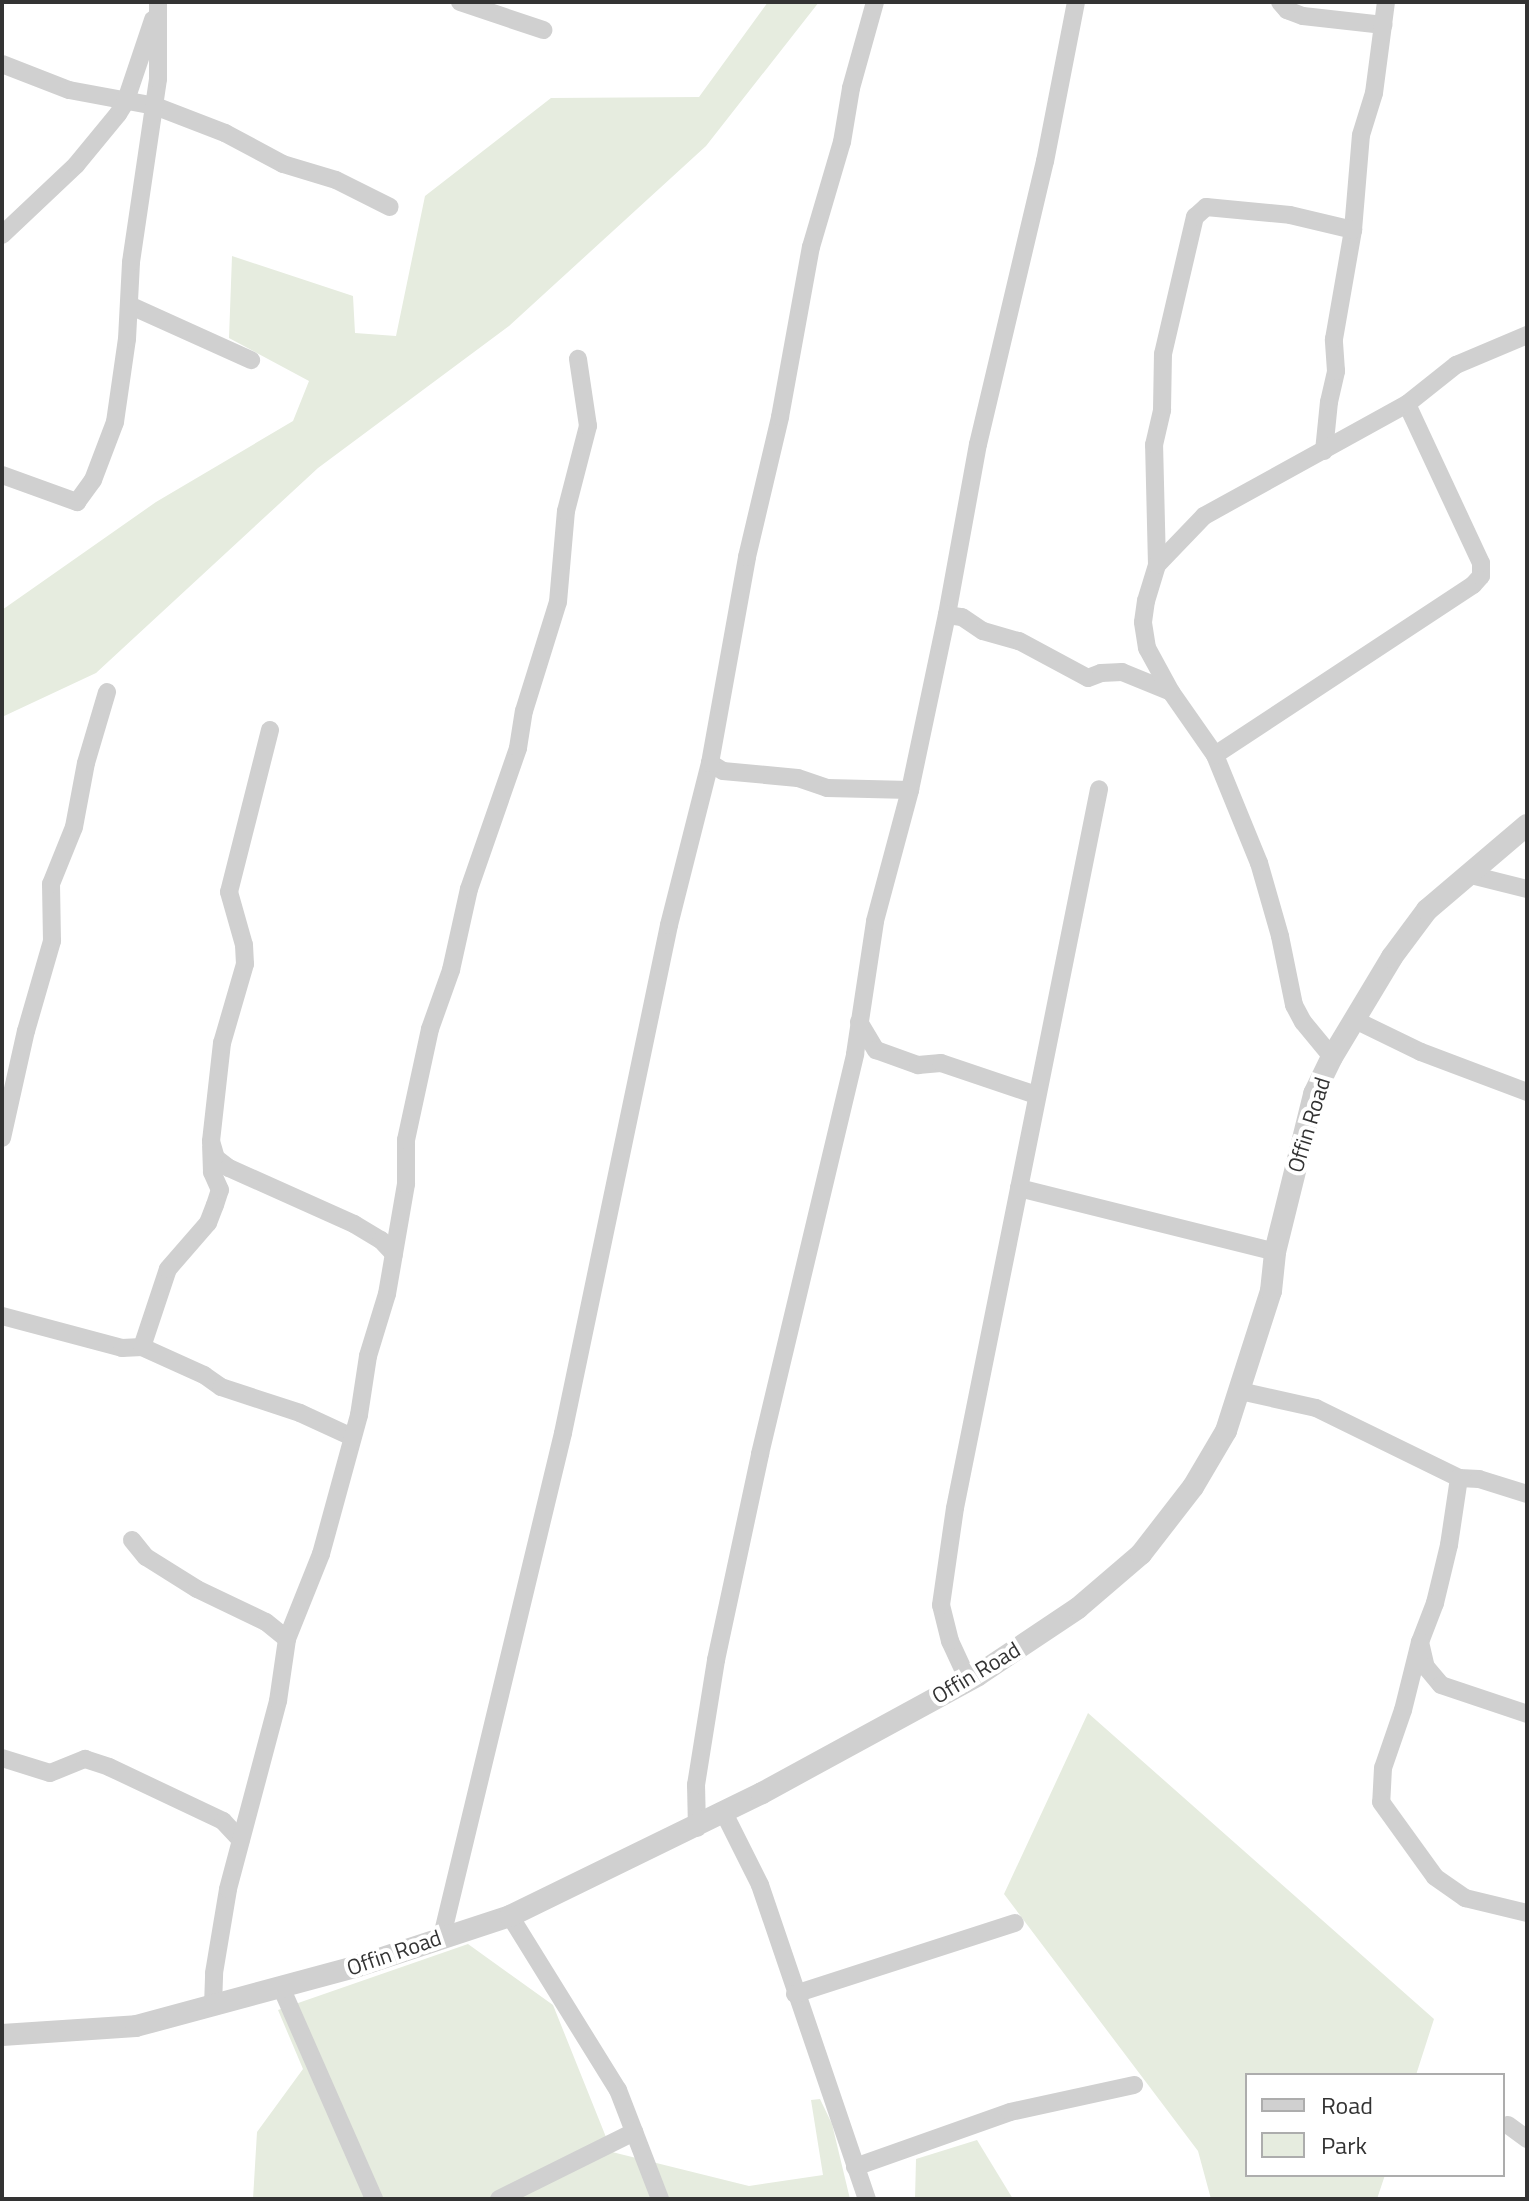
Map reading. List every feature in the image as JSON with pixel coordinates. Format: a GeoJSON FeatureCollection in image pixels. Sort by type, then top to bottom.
{"type":"FeatureCollection","features":[{"type":"Feature","properties":{"kind":"street"},"geometry":{"type":"LineString","coordinates":[[2,235],[76,165],[125,103],[158,2]]}},
{"type":"Feature","properties":{"kind":"street"},"geometry":{"type":"LineString","coordinates":[[2,475],[77,502],[93,480],[115,422],[131,262],[155,106],[158,2]]}},
{"type":"Feature","properties":{"kind":"street"},"geometry":{"type":"LineString","coordinates":[[460,2],[543,30]]}},
{"type":"Feature","properties":{"kind":"street"},"geometry":{"type":"LineString","coordinates":[[442,1936],[563,1433],[669,925],[710,763],[747,557],[780,417],[811,247],[842,142],[851,88],[875,2]]}},
{"type":"Feature","properties":{"kind":"street"},"geometry":{"type":"LineString","coordinates":[[697,1828],[696,1785],[716,1660],[760,1454],[855,1054],[875,921],[910,790],[947,615],[978,444],[1045,161],[1076,2]]}},
{"type":"Feature","properties":{"kind":"street"},"geometry":{"type":"LineString","coordinates":[[1280,2],[1303,16],[1383,25]]}},
{"type":"Feature","properties":{"kind":"street"},"geometry":{"type":"LineString","coordinates":[[1324,451],[1336,371],[1337,315],[1353,230],[1361,135],[1374,93],[1386,2]]}},
{"type":"Feature","properties":{"kind":"street"},"geometry":{"type":"LineString","coordinates":[[2,64],[69,90],[125,103],[155,106],[225,133],[283,164],[336,180],[390,207]]}},
{"type":"Feature","properties":{"kind":"street"},"geometry":{"type":"LineString","coordinates":[[1332,1057],[1303,1022],[1294,1005],[1280,936],[1259,863],[1215,755],[1171,692],[1147,648],[1143,622],[1157,565],[1154,445],[1162,410],[1163,354],[1195,217],[1206,207],[1290,215],[1353,230]]}},
{"type":"Feature","properties":{"kind":"street"},"geometry":{"type":"LineString","coordinates":[[129,305],[251,360]]}},
{"type":"Feature","properties":{"kind":"street"},"geometry":{"type":"LineString","coordinates":[[1157,565],[1204,516],[1407,404],[1456,365],[1527,335]]}},
{"type":"Feature","properties":{"kind":"street"},"geometry":{"type":"LineString","coordinates":[[213,2006],[214,1973],[228,1889],[278,1701],[287,1639],[321,1554],[352,1437],[394,1254],[406,1184],[406,1140],[430,1029],[451,970],[469,889],[518,748],[524,711],[558,602],[566,511],[588,426],[578,359]]}},
{"type":"Feature","properties":{"kind":"street"},"geometry":{"type":"LineString","coordinates":[[1215,755],[1473,585],[1481,576],[1481,563],[1407,404]]}},
{"type":"Feature","properties":{"kind":"street"},"geometry":{"type":"LineString","coordinates":[[947,615],[962,617],[983,631],[1019,641],[1088,678],[1101,673],[1122,672],[1171,692]]}},
{"type":"Feature","properties":{"kind":"street"},"geometry":{"type":"LineString","coordinates":[[2,1138],[26,1031],[52,941],[51,884],[74,827],[86,763],[107,692]]}},
{"type":"Feature","properties":{"kind":"street"},"geometry":{"type":"LineString","coordinates":[[142,1347],[168,1269],[208,1223],[220,1190],[212,1172],[212,1144],[222,1043],[245,964],[244,945],[229,892],[270,730]]}},
{"type":"Feature","properties":{"kind":"street"},"geometry":{"type":"LineString","coordinates":[[710,763],[723,771],[798,778],[827,788],[910,790]]}},
{"type":"Feature","properties":{"kind":"street"},"geometry":{"type":"LineString","coordinates":[[968,1680],[950,1641],[941,1605],[955,1508],[1099,789]]}},
{"type":"Feature","properties":{"kind":"street","name":"Offin Road"},"geometry":{"type":"LineString","coordinates":[[2,2035],[136,2026],[355,1967],[510,1916],[697,1828],[968,1680],[1078,1608],[1141,1554],[1193,1487],[1226,1431],[1271,1291],[1275,1252],[1314,1094],[1332,1057],[1392,957],[1418,922],[1467,874],[1527,825]]}},
{"type":"Feature","properties":{"kind":"street"},"geometry":{"type":"LineString","coordinates":[[1467,874],[1527,889]]}},
{"type":"Feature","properties":{"kind":"street"},"geometry":{"type":"LineString","coordinates":[[1355,1020],[1421,1052],[1527,1092]]}},
{"type":"Feature","properties":{"kind":"street"},"geometry":{"type":"LineString","coordinates":[[859,1022],[876,1050],[918,1065],[941,1063],[1036,1095]]}},
{"type":"Feature","properties":{"kind":"street"},"geometry":{"type":"LineString","coordinates":[[212,1144],[216,1158],[229,1168],[354,1224],[381,1240],[394,1254]]}},
{"type":"Feature","properties":{"kind":"street"},"geometry":{"type":"LineString","coordinates":[[1019,1188],[1275,1252]]}},
{"type":"Feature","properties":{"kind":"street"},"geometry":{"type":"LineString","coordinates":[[2,1316],[122,1348],[142,1347],[221,1387],[300,1413],[352,1437]]}},
{"type":"Feature","properties":{"kind":"street"},"geometry":{"type":"LineString","coordinates":[[1240,1391],[1316,1408],[1459,1478],[1479,1479],[1527,1494]]}},
{"type":"Feature","properties":{"kind":"street"},"geometry":{"type":"LineString","coordinates":[[1459,1478],[1449,1545],[1435,1603],[1420,1642],[1403,1710],[1383,1768],[1381,1802],[1435,1877],[1465,1898],[1527,1913]]}},
{"type":"Feature","properties":{"kind":"street"},"geometry":{"type":"LineString","coordinates":[[132,1540],[146,1557],[197,1589],[266,1622],[287,1639]]}},
{"type":"Feature","properties":{"kind":"street"},"geometry":{"type":"LineString","coordinates":[[1420,1642],[1426,1667],[1441,1685],[1527,1714]]}},
{"type":"Feature","properties":{"kind":"street"},"geometry":{"type":"LineString","coordinates":[[2,1758],[50,1773],[85,1759],[109,1767],[223,1821],[241,1840]]}},
{"type":"Feature","properties":{"kind":"street"},"geometry":{"type":"LineString","coordinates":[[724,1813],[760,1885],[867,2199]]}},
{"type":"Feature","properties":{"kind":"street"},"geometry":{"type":"LineString","coordinates":[[510,1916],[618,2090],[660,2199]]}},
{"type":"Feature","properties":{"kind":"street"},"geometry":{"type":"LineString","coordinates":[[795,1994],[1015,1923]]}},
{"type":"Feature","properties":{"kind":"street"},"geometry":{"type":"LineString","coordinates":[[281,1987],[374,2199]]}},
{"type":"Feature","properties":{"kind":"street"},"geometry":{"type":"LineString","coordinates":[[855,2167],[1010,2112],[1134,2085]]}},
{"type":"Feature","properties":{"kind":"street"},"geometry":{"type":"LineString","coordinates":[[1508,2125],[1527,2139]]}},
{"type":"Feature","properties":{"kind":"street"},"geometry":{"type":"LineString","coordinates":[[499,2199],[634,2132]]}},
{"type":"Feature","properties":{"kind":"green space"},"geometry":{"type":"Polygon","coordinates":[[[768,2],[819,2],[706,146],[509,326],[318,468],[96,673],[2,717],[2,610],[156,502],[293,421],[309,381],[229,338],[232,256],[353,296],[355,333],[396,336],[425,196],[551,98],[699,97],[768,2]]]}},
{"type":"Feature","properties":{"kind":"green space"},"geometry":{"type":"Polygon","coordinates":[[[1088,1713],[1434,2019],[1417,2073],[1245,2073],[1245,2177],[1384,2177],[1377,2199],[1211,2199],[1198,2151],[1004,1894],[1088,1713]]]}},
{"type":"Feature","properties":{"kind":"green space"},"geometry":{"type":"Polygon","coordinates":[[[468,1944],[553,2005],[612,2152],[749,2186],[823,2175],[811,2100],[820,2099],[832,2124],[850,2199],[253,2199],[257,2132],[303,2069],[278,2010],[468,1944]]]}},
{"type":"Feature","properties":{"kind":"green space"},"geometry":{"type":"Polygon","coordinates":[[[977,2140],[1013,2199],[915,2199],[916,2159],[977,2140]]]}}]}
